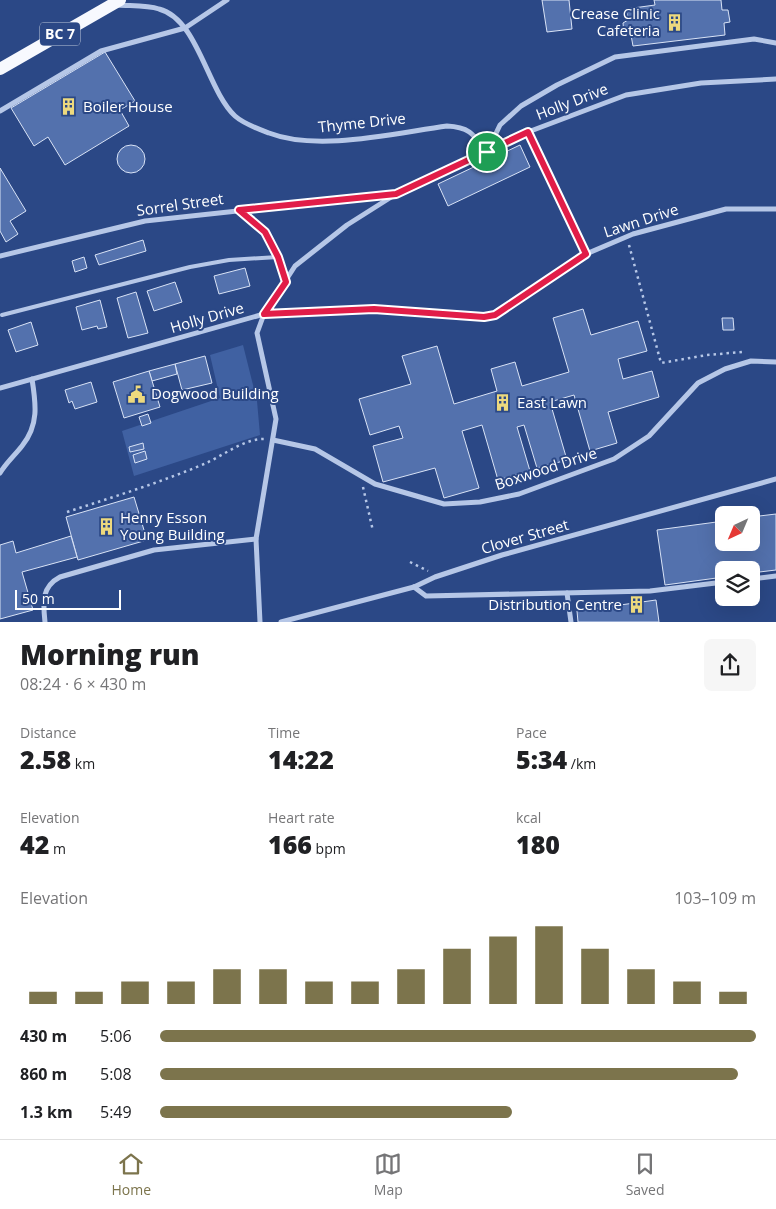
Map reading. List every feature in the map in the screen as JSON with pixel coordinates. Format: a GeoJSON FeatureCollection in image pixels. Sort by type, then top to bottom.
{"type":"FeatureCollection","features":[{"type":"Feature","properties":{"kind":"main road","name":"BC 7"},"geometry":{"type":"LineString","coordinates":[[0,68],[116,2]]}},
{"type":"Feature","properties":{"kind":"street"},"geometry":{"type":"LineString","coordinates":[[0,111],[101,51],[185,28],[226,0]]}},
{"type":"Feature","properties":{"kind":"street","name":"Thyme Drive"},"geometry":{"type":"LineString","coordinates":[[116,2],[160,9],[173,17],[185,28],[222,98],[236,116],[271,134],[312,141],[333,141],[447,126],[463,126],[474,134],[487,152]]}},
{"type":"Feature","properties":{"kind":"street"},"geometry":{"type":"LineString","coordinates":[[487,152],[500,125],[521,106],[557,85],[615,57],[754,39],[776,43]]}},
{"type":"Feature","properties":{"kind":"street","name":"Holly Drive"},"geometry":{"type":"LineString","coordinates":[[0,388],[264,314],[295,266],[347,225],[396,194],[528,132],[626,95],[701,83],[776,79]]}},
{"type":"Feature","properties":{"kind":"street","name":"Sorrel Street"},"geometry":{"type":"LineString","coordinates":[[0,256],[144,221],[396,194]]}},
{"type":"Feature","properties":{"kind":"street","name":"Lawn Drive"},"geometry":{"type":"LineString","coordinates":[[264,314],[374,309],[484,317],[495,315],[586,254],[633,234],[726,209],[776,209]]}},
{"type":"Feature","properties":{"kind":"street"},"geometry":{"type":"LineString","coordinates":[[239,210],[265,232],[278,257],[286,282]]}},
{"type":"Feature","properties":{"kind":"street"},"geometry":{"type":"LineString","coordinates":[[260,622],[256,539],[276,419],[257,333],[264,314]]}},
{"type":"Feature","properties":{"kind":"street","name":"Boxwood Drive"},"geometry":{"type":"LineString","coordinates":[[273,440],[315,449],[375,484],[444,504],[480,502],[519,494],[614,459],[649,436],[698,383],[725,369],[751,361],[776,362]]}},
{"type":"Feature","properties":{"kind":"street"},"geometry":{"type":"LineString","coordinates":[[0,473],[32,431],[36,418],[36,402],[32,379]]}},
{"type":"Feature","properties":{"kind":"street","name":"Clover Street"},"geometry":{"type":"LineString","coordinates":[[281,622],[414,587],[434,577],[502,555],[766,484],[776,479]]}},
{"type":"Feature","properties":{"kind":"street"},"geometry":{"type":"LineString","coordinates":[[766,484],[776,484]]}},
{"type":"Feature","properties":{"kind":"street"},"geometry":{"type":"LineString","coordinates":[[45,622],[45,593],[53,580],[60,577],[154,550],[256,539]]}},
{"type":"Feature","properties":{"kind":"street"},"geometry":{"type":"LineString","coordinates":[[760,578],[776,576]]}},
{"type":"Feature","properties":{"kind":"street"},"geometry":{"type":"LineString","coordinates":[[414,587],[426,596],[666,589],[715,583]]}},
{"type":"Feature","properties":{"kind":"street"},"geometry":{"type":"LineString","coordinates":[[567,593],[571,622]]}},
{"type":"Feature","properties":{"kind":"lane"},"geometry":{"type":"LineString","coordinates":[[2,315],[190,267],[229,260],[278,257]]}},
{"type":"Feature","properties":{"kind":"path"},"geometry":{"type":"LineString","coordinates":[[528,132],[586,254]]}},
{"type":"Feature","properties":{"kind":"path"},"geometry":{"type":"LineString","coordinates":[[629,244],[661,363],[706,355],[742,352],[751,361]]}},
{"type":"Feature","properties":{"kind":"path"},"geometry":{"type":"LineString","coordinates":[[67,512],[130,492],[206,463],[252,441],[273,440]]}},
{"type":"Feature","properties":{"kind":"path"},"geometry":{"type":"LineString","coordinates":[[360,476],[373,531]]}},
{"type":"Feature","properties":{"kind":"path"},"geometry":{"type":"LineString","coordinates":[[410,562],[427,570],[434,577]]}},
{"type":"Feature","properties":{"kind":"shaded area"},"geometry":{"type":"Polygon","coordinates":[[[243,345],[257,401],[260,435],[134,476],[122,431],[220,398],[210,355],[243,345]]]}},
{"type":"Feature","properties":{"kind":"building"},"geometry":{"type":"Polygon","coordinates":[[[542,0],[569,0],[572,29],[547,32],[542,0]]]}},
{"type":"Feature","properties":{"kind":"building","name":"Crease Clinic Cafeteria"},"geometry":{"type":"Polygon","coordinates":[[[654,0],[721,0],[722,10],[728,10],[730,22],[724,23],[725,35],[633,46],[631,35],[624,36],[623,23],[628,20],[626,9],[655,5],[654,0]]]}},
{"type":"Feature","properties":{"kind":"building","name":"Boiler House"},"geometry":{"type":"Polygon","coordinates":[[[105,52],[135,101],[120,110],[129,126],[65,165],[48,137],[34,146],[11,108],[105,52]]]}},
{"type":"Feature","properties":{"kind":"building"},"geometry":{"type":"Polygon","coordinates":[[[131,145],[141,149],[145,159],[141,169],[131,173],[121,169],[117,159],[121,149],[131,145]]]}},
{"type":"Feature","properties":{"kind":"building"},"geometry":{"type":"Polygon","coordinates":[[[520,145],[530,167],[448,206],[438,184],[520,145]]]}},
{"type":"Feature","properties":{"kind":"building"},"geometry":{"type":"Polygon","coordinates":[[[0,168],[26,211],[10,221],[18,234],[6,242],[0,231],[0,168]]]}},
{"type":"Feature","properties":{"kind":"building"},"geometry":{"type":"Polygon","coordinates":[[[143,240],[146,251],[99,265],[95,255],[143,240]]]}},
{"type":"Feature","properties":{"kind":"building"},"geometry":{"type":"Polygon","coordinates":[[[84,257],[87,268],[75,272],[72,261],[84,257]]]}},
{"type":"Feature","properties":{"kind":"building"},"geometry":{"type":"Polygon","coordinates":[[[245,268],[250,286],[219,294],[214,276],[245,268]]]}},
{"type":"Feature","properties":{"kind":"building"},"geometry":{"type":"Polygon","coordinates":[[[175,282],[182,302],[154,311],[147,291],[175,282]]]}},
{"type":"Feature","properties":{"kind":"building"},"geometry":{"type":"Polygon","coordinates":[[[136,292],[148,333],[128,338],[117,298],[136,292]]]}},
{"type":"Feature","properties":{"kind":"building"},"geometry":{"type":"Polygon","coordinates":[[[100,300],[107,327],[98,329],[97,326],[82,330],[76,307],[100,300]]]}},
{"type":"Feature","properties":{"kind":"building","name":"East Lawn"},"geometry":{"type":"Polygon","coordinates":[[[583,309],[591,335],[638,321],[647,351],[618,359],[623,379],[652,371],[659,397],[608,412],[617,443],[590,451],[574,395],[550,402],[567,460],[537,468],[524,425],[517,427],[530,471],[498,480],[482,425],[462,431],[479,488],[444,498],[435,468],[383,482],[373,446],[403,438],[399,426],[370,435],[359,399],[411,384],[402,356],[437,346],[454,404],[497,391],[491,369],[515,362],[522,386],[569,372],[553,318],[583,309]]]}},
{"type":"Feature","properties":{"kind":"building"},"geometry":{"type":"Polygon","coordinates":[[[722,318],[733,318],[734,330],[723,330],[722,318]]]}},
{"type":"Feature","properties":{"kind":"building"},"geometry":{"type":"Polygon","coordinates":[[[31,322],[38,345],[16,352],[8,330],[31,322]]]}},
{"type":"Feature","properties":{"kind":"building"},"geometry":{"type":"Polygon","coordinates":[[[205,356],[212,383],[182,390],[175,364],[205,356]]]}},
{"type":"Feature","properties":{"kind":"building"},"geometry":{"type":"Polygon","coordinates":[[[175,364],[177,374],[152,381],[149,371],[175,364]]]}},
{"type":"Feature","properties":{"kind":"building","name":"Dogwood Building"},"geometry":{"type":"Polygon","coordinates":[[[149,371],[160,407],[124,418],[113,382],[149,371]]]}},
{"type":"Feature","properties":{"kind":"building"},"geometry":{"type":"Polygon","coordinates":[[[91,382],[97,402],[75,409],[72,401],[69,403],[65,390],[91,382]]]}},
{"type":"Feature","properties":{"kind":"building"},"geometry":{"type":"Polygon","coordinates":[[[148,414],[151,423],[142,426],[139,417],[148,414]]]}},
{"type":"Feature","properties":{"kind":"building"},"geometry":{"type":"Polygon","coordinates":[[[143,443],[144,449],[130,452],[129,447],[143,443]]]}},
{"type":"Feature","properties":{"kind":"building"},"geometry":{"type":"Polygon","coordinates":[[[145,451],[147,459],[135,463],[133,455],[145,451]]]}},
{"type":"Feature","properties":{"kind":"building","name":"Henry Esson Young Building"},"geometry":{"type":"Polygon","coordinates":[[[134,497],[147,540],[78,560],[66,517],[134,497]]]}},
{"type":"Feature","properties":{"kind":"building"},"geometry":{"type":"Polygon","coordinates":[[[776,514],[776,570],[760,572],[760,561],[715,561],[715,578],[665,585],[657,530],[715,522],[715,551],[760,551],[760,516],[776,514]]]}},
{"type":"Feature","properties":{"kind":"building","name":"Henry Esson Young Building"},"geometry":{"type":"Polygon","coordinates":[[[71,536],[77,557],[22,572],[33,610],[0,619],[0,545],[13,541],[16,553],[71,536]]]}},
{"type":"Feature","properties":{"kind":"building","name":"Distribution Centre"},"geometry":{"type":"Polygon","coordinates":[[[656,600],[659,622],[578,622],[577,611],[656,600]]]}},
{"type":"Feature","properties":{"kind":"place","name":"Crease Clinic Cafeteria"},"geometry":{"type":"Point","coordinates":[674,23]}},
{"type":"Feature","properties":{"kind":"place","name":"Boiler House"},"geometry":{"type":"Point","coordinates":[69,107]}},
{"type":"Feature","properties":{"kind":"place","name":"Dogwood Building"},"geometry":{"type":"Point","coordinates":[137,394]}},
{"type":"Feature","properties":{"kind":"place","name":"East Lawn"},"geometry":{"type":"Point","coordinates":[503,403]}},
{"type":"Feature","properties":{"kind":"place","name":"Henry Esson Young Building"},"geometry":{"type":"Point","coordinates":[106,527]}},
{"type":"Feature","properties":{"kind":"place","name":"Distribution Centre"},"geometry":{"type":"Point","coordinates":[636,605]}},
{"type":"Feature","properties":{"kind":"route"},"geometry":{"type":"LineString","coordinates":[[528,132],[586,254],[495,315],[461,317],[374,309],[264,314],[286,282],[278,257],[265,232],[239,210],[396,194],[487,152],[528,132]]}}]}
